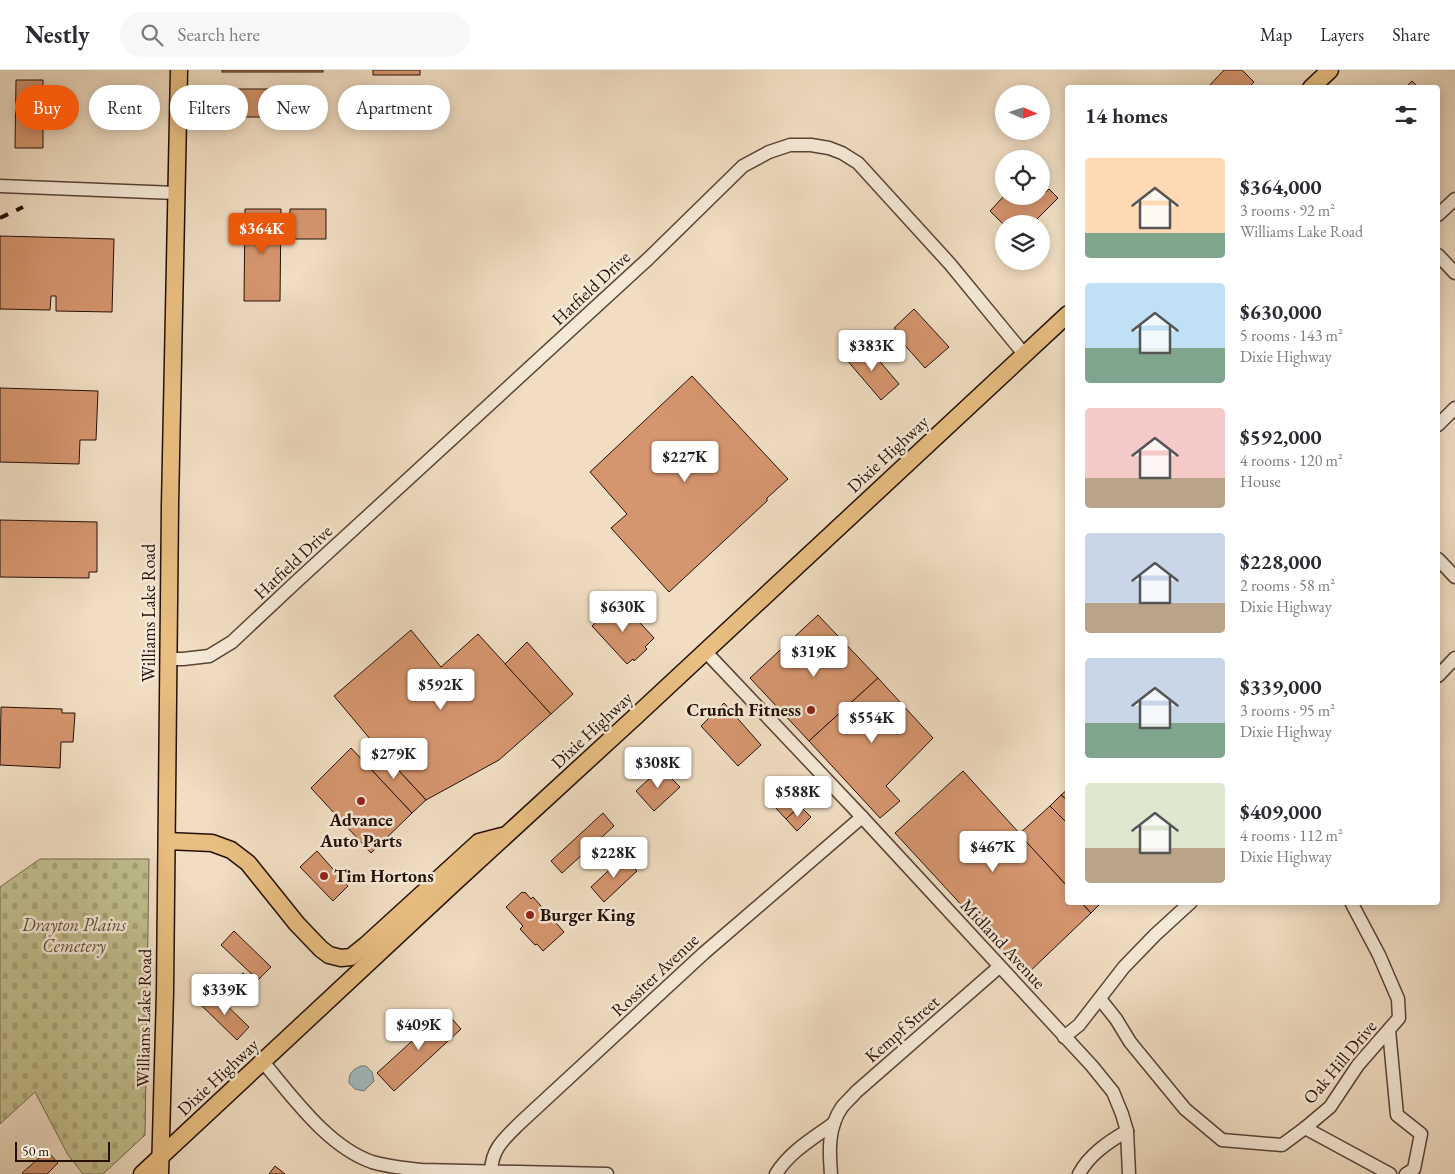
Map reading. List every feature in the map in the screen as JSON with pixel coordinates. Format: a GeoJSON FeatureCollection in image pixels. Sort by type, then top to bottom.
{"type":"FeatureCollection","features":[{"type":"Feature","properties":{"kind":"main road","name":"Williams Lake Road"},"geometry":{"type":"LineString","coordinates":[[160,1174],[165,1002],[170,505],[179,70]]}},
{"type":"Feature","properties":{"kind":"main road"},"geometry":{"type":"LineString","coordinates":[[1314,85],[1330,70]]}},
{"type":"Feature","properties":{"kind":"main road","name":"Dixie Highway"},"geometry":{"type":"LineString","coordinates":[[142,1174],[1065,317]]}},
{"type":"Feature","properties":{"kind":"main road"},"geometry":{"type":"LineString","coordinates":[[167,841],[212,843],[231,850],[248,863],[321,949],[329,956],[341,958],[352,957],[366,946],[479,842],[507,834]]}},
{"type":"Feature","properties":{"kind":"street","name":"Hatfield Drive"},"geometry":{"type":"LineString","coordinates":[[169,659],[209,656],[232,642],[649,258],[743,166],[769,152],[790,145],[811,145],[829,148],[842,153],[858,163],[950,264],[1024,354]]}},
{"type":"Feature","properties":{"kind":"street"},"geometry":{"type":"LineString","coordinates":[[0,186],[176,193]]}},
{"type":"Feature","properties":{"kind":"street"},"geometry":{"type":"LineString","coordinates":[[1440,213],[1455,198]]}},
{"type":"Feature","properties":{"kind":"street"},"geometry":{"type":"LineString","coordinates":[[1440,257],[1455,273]]}},
{"type":"Feature","properties":{"kind":"street"},"geometry":{"type":"LineString","coordinates":[[1440,423],[1455,408]]}},
{"type":"Feature","properties":{"kind":"street"},"geometry":{"type":"LineString","coordinates":[[1440,561],[1455,577]]}},
{"type":"Feature","properties":{"kind":"street","name":"Midland Avenue"},"geometry":{"type":"LineString","coordinates":[[705,651],[1092,1066],[1113,1092],[1127,1131],[1129,1174]]}},
{"type":"Feature","properties":{"kind":"street"},"geometry":{"type":"LineString","coordinates":[[1440,674],[1453,662]]}},
{"type":"Feature","properties":{"kind":"street","name":"Rossiter Avenue"},"geometry":{"type":"LineString","coordinates":[[491,1171],[491,1160],[500,1144],[520,1123],[704,953],[862,818]]}},
{"type":"Feature","properties":{"kind":"street"},"geometry":{"type":"LineString","coordinates":[[1064,1037],[1080,1024],[1124,967],[1188,905]]}},
{"type":"Feature","properties":{"kind":"street","name":"Oak Hill Drive"},"geometry":{"type":"LineString","coordinates":[[1100,999],[1116,1018],[1130,1042],[1185,1109],[1222,1140],[1282,1145],[1330,1107],[1358,1065],[1399,1018],[1398,999],[1379,954],[1353,905]]}},
{"type":"Feature","properties":{"kind":"street","name":"Kempf Street"},"geometry":{"type":"LineString","coordinates":[[831,1174],[829,1156],[830,1137],[842,1107],[856,1092],[999,967]]}},
{"type":"Feature","properties":{"kind":"street"},"geometry":{"type":"LineString","coordinates":[[1390,1030],[1397,1115],[1421,1134],[1414,1169],[1406,1174]]}},
{"type":"Feature","properties":{"kind":"street"},"geometry":{"type":"LineString","coordinates":[[263,1062],[315,1122],[344,1148],[356,1155],[380,1164],[422,1170],[607,1174]]}},
{"type":"Feature","properties":{"kind":"street","name":"Kempf Street"},"geometry":{"type":"LineString","coordinates":[[776,1174],[782,1164],[796,1151],[834,1123]]}},
{"type":"Feature","properties":{"kind":"street"},"geometry":{"type":"LineString","coordinates":[[1305,1128],[1390,1174]]}},
{"type":"Feature","properties":{"kind":"street"},"geometry":{"type":"LineString","coordinates":[[1079,1174],[1083,1165],[1095,1154],[1127,1131]]}},
{"type":"Feature","properties":{"kind":"green space","name":"Drayton Plains Cemetery"},"geometry":{"type":"Polygon","coordinates":[[[40,859],[149,859],[145,1135],[103,1174],[83,1174],[68,1155],[35,1092],[0,1124],[0,887],[40,859]]]}},
{"type":"Feature","properties":{"kind":"water"},"geometry":{"type":"Polygon","coordinates":[[[361,1066],[366,1066],[372,1072],[374,1081],[364,1091],[355,1089],[349,1083],[352,1072],[361,1066]]]}},
{"type":"Feature","properties":{"kind":"building"},"geometry":{"type":"Polygon","coordinates":[[[222,70],[323,70],[323,72],[222,72],[222,70]]]}},
{"type":"Feature","properties":{"kind":"building"},"geometry":{"type":"Polygon","coordinates":[[[373,70],[420,70],[420,75],[373,75],[373,70]]]}},
{"type":"Feature","properties":{"kind":"building"},"geometry":{"type":"Polygon","coordinates":[[[1224,70],[1242,70],[1254,82],[1251,85],[1210,85],[1224,70]]]}},
{"type":"Feature","properties":{"kind":"building"},"geometry":{"type":"Polygon","coordinates":[[[16,80],[43,80],[43,85],[16,85],[16,80]]]}},
{"type":"Feature","properties":{"kind":"building"},"geometry":{"type":"Polygon","coordinates":[[[1412,81],[1416,85],[1408,85],[1412,81]]]}},
{"type":"Feature","properties":{"kind":"building"},"geometry":{"type":"Polygon","coordinates":[[[248,89],[258,89],[258,117],[248,117],[248,89]]]}},
{"type":"Feature","properties":{"kind":"building"},"geometry":{"type":"Polygon","coordinates":[[[15,130],[43,130],[43,148],[15,148],[15,130]]]}},
{"type":"Feature","properties":{"kind":"building"},"geometry":{"type":"Polygon","coordinates":[[[1050,190],[1058,198],[1041,215],[995,216],[990,211],[996,205],[1050,205],[1050,190]]]}},
{"type":"Feature","properties":{"kind":"building"},"geometry":{"type":"Polygon","coordinates":[[[245,209],[281,209],[280,301],[244,301],[245,209]]]}},
{"type":"Feature","properties":{"kind":"building"},"geometry":{"type":"Polygon","coordinates":[[[290,209],[326,209],[326,239],[289,239],[290,209]]]}},
{"type":"Feature","properties":{"kind":"building"},"geometry":{"type":"Polygon","coordinates":[[[0,236],[114,239],[112,312],[56,311],[56,296],[51,296],[50,310],[0,309],[0,236]]]}},
{"type":"Feature","properties":{"kind":"building"},"geometry":{"type":"Polygon","coordinates":[[[914,309],[949,347],[925,368],[896,335],[898,333],[894,328],[914,309]]]}},
{"type":"Feature","properties":{"kind":"building"},"geometry":{"type":"Polygon","coordinates":[[[864,343],[899,384],[881,400],[846,359],[864,343]]]}},
{"type":"Feature","properties":{"kind":"building"},"geometry":{"type":"Polygon","coordinates":[[[692,376],[788,479],[669,592],[611,528],[627,514],[590,472],[692,376]]]}},
{"type":"Feature","properties":{"kind":"building"},"geometry":{"type":"Polygon","coordinates":[[[0,388],[98,391],[96,440],[80,440],[79,464],[0,462],[0,388]]]}},
{"type":"Feature","properties":{"kind":"building"},"geometry":{"type":"Polygon","coordinates":[[[0,520],[97,522],[97,572],[89,572],[89,578],[0,577],[0,520]]]}},
{"type":"Feature","properties":{"kind":"building"},"geometry":{"type":"Polygon","coordinates":[[[619,600],[654,638],[645,647],[647,649],[634,661],[633,659],[627,664],[592,626],[619,600]]]}},
{"type":"Feature","properties":{"kind":"building","name":"Crunch Fitness"},"geometry":{"type":"Polygon","coordinates":[[[818,615],[878,678],[809,741],[750,678],[818,615]]]}},
{"type":"Feature","properties":{"kind":"building"},"geometry":{"type":"Polygon","coordinates":[[[411,630],[441,667],[478,634],[551,714],[499,760],[426,800],[376,746],[334,696],[411,630]]]}},
{"type":"Feature","properties":{"kind":"building"},"geometry":{"type":"Polygon","coordinates":[[[527,642],[573,694],[551,714],[505,664],[527,642]]]}},
{"type":"Feature","properties":{"kind":"building"},"geometry":{"type":"Polygon","coordinates":[[[878,678],[933,738],[886,786],[900,801],[880,818],[809,741],[878,678]]]}},
{"type":"Feature","properties":{"kind":"building"},"geometry":{"type":"Polygon","coordinates":[[[724,703],[761,745],[738,766],[701,726],[724,703]]]}},
{"type":"Feature","properties":{"kind":"building"},"geometry":{"type":"Polygon","coordinates":[[[1,707],[62,709],[62,713],[75,713],[73,742],[61,742],[60,768],[0,765],[1,707]]]}},
{"type":"Feature","properties":{"kind":"building"},"geometry":{"type":"Polygon","coordinates":[[[376,746],[426,800],[412,813],[362,760],[376,746]]]}},
{"type":"Feature","properties":{"kind":"building","name":"Advance Auto Parts"},"geometry":{"type":"Polygon","coordinates":[[[351,748],[412,813],[371,853],[311,788],[351,748]]]}},
{"type":"Feature","properties":{"kind":"building"},"geometry":{"type":"Polygon","coordinates":[[[661,768],[680,787],[654,811],[636,791],[661,768]]]}},
{"type":"Feature","properties":{"kind":"building"},"geometry":{"type":"Polygon","coordinates":[[[963,771],[1065,884],[1065,905],[1084,905],[1091,913],[1026,975],[895,833],[963,771]]]}},
{"type":"Feature","properties":{"kind":"building"},"geometry":{"type":"Polygon","coordinates":[[[788,792],[800,806],[786,819],[774,806],[788,792]]]}},
{"type":"Feature","properties":{"kind":"building"},"geometry":{"type":"Polygon","coordinates":[[[1061,795],[1065,798],[1065,821],[1050,806],[1061,795]]]}},
{"type":"Feature","properties":{"kind":"building"},"geometry":{"type":"Polygon","coordinates":[[[800,806],[811,817],[797,831],[786,819],[800,806]]]}},
{"type":"Feature","properties":{"kind":"building"},"geometry":{"type":"Polygon","coordinates":[[[1050,806],[1065,821],[1065,884],[1019,834],[1050,806]]]}},
{"type":"Feature","properties":{"kind":"building"},"geometry":{"type":"Polygon","coordinates":[[[603,813],[614,826],[562,873],[551,861],[603,813]]]}},
{"type":"Feature","properties":{"kind":"building","name":"Tim Hortons"},"geometry":{"type":"Polygon","coordinates":[[[317,851],[348,886],[333,901],[300,867],[317,851]]]}},
{"type":"Feature","properties":{"kind":"building"},"geometry":{"type":"Polygon","coordinates":[[[623,857],[637,871],[604,902],[591,887],[623,857]]]}},
{"type":"Feature","properties":{"kind":"building"},"geometry":{"type":"Polygon","coordinates":[[[522,892],[525,892],[531,899],[533,897],[564,932],[543,951],[520,929],[523,926],[506,907],[522,892]]]}},
{"type":"Feature","properties":{"kind":"building"},"geometry":{"type":"Polygon","coordinates":[[[1084,905],[1099,905],[1091,913],[1084,905]]]}},
{"type":"Feature","properties":{"kind":"building"},"geometry":{"type":"Polygon","coordinates":[[[234,931],[271,967],[258,980],[221,945],[234,931]]]}},
{"type":"Feature","properties":{"kind":"building"},"geometry":{"type":"Polygon","coordinates":[[[243,973],[258,987],[246,998],[231,984],[243,973]]]}},
{"type":"Feature","properties":{"kind":"building"},"geometry":{"type":"Polygon","coordinates":[[[214,993],[249,1027],[237,1040],[201,1005],[214,993]]]}},
{"type":"Feature","properties":{"kind":"building"},"geometry":{"type":"Polygon","coordinates":[[[445,1011],[461,1029],[394,1091],[377,1073],[445,1011]]]}},
{"type":"Feature","properties":{"kind":"building"},"geometry":{"type":"Polygon","coordinates":[[[47,1151],[58,1163],[47,1174],[22,1173],[47,1151]]]}},
{"type":"Feature","properties":{"kind":"building"},"geometry":{"type":"Polygon","coordinates":[[[275,1166],[285,1174],[269,1174],[275,1166]]]}},
{"type":"Feature","properties":{"kind":"railway"},"geometry":{"type":"LineString","coordinates":[[0,218],[23,207]]}},
{"type":"Feature","properties":{"kind":"place","name":"Crunch Fitness"},"geometry":{"type":"Point","coordinates":[811,710]}},
{"type":"Feature","properties":{"kind":"place","name":"Advance Auto Parts"},"geometry":{"type":"Point","coordinates":[361,801]}},
{"type":"Feature","properties":{"kind":"place","name":"Tim Hortons"},"geometry":{"type":"Point","coordinates":[324,876]}},
{"type":"Feature","properties":{"kind":"place","name":"Burger King"},"geometry":{"type":"Point","coordinates":[530,915]}}]}
